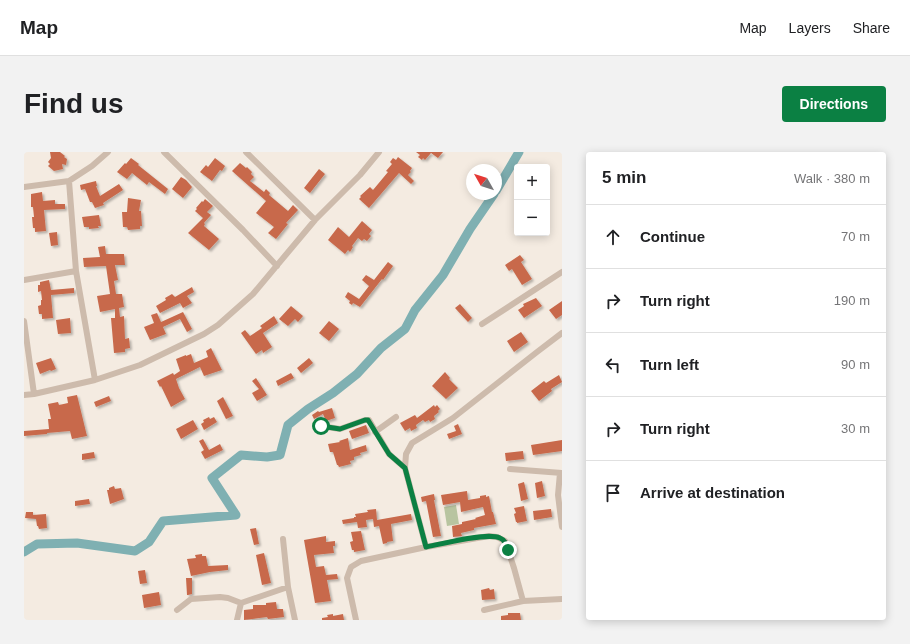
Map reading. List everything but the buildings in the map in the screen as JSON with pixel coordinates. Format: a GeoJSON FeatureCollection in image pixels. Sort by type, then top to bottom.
{"type":"FeatureCollection","features":[{"type":"Feature","properties":{"kind":"street"},"geometry":{"type":"LineString","coordinates":[[24,187],[68,181],[80,175],[108,152]]}},
{"type":"Feature","properties":{"kind":"street"},"geometry":{"type":"LineString","coordinates":[[164,152],[277,266]]}},
{"type":"Feature","properties":{"kind":"street"},"geometry":{"type":"LineString","coordinates":[[246,152],[315,220]]}},
{"type":"Feature","properties":{"kind":"street"},"geometry":{"type":"LineString","coordinates":[[24,395],[95,380],[140,365],[204,334],[218,325],[253,294],[315,220],[360,175],[379,152]]}},
{"type":"Feature","properties":{"kind":"street"},"geometry":{"type":"LineString","coordinates":[[68,181],[76,271],[95,380]]}},
{"type":"Feature","properties":{"kind":"street"},"geometry":{"type":"LineString","coordinates":[[24,280],[76,271]]}},
{"type":"Feature","properties":{"kind":"street"},"geometry":{"type":"LineString","coordinates":[[482,324],[562,272]]}},
{"type":"Feature","properties":{"kind":"street"},"geometry":{"type":"LineString","coordinates":[[24,321],[34,394]]}},
{"type":"Feature","properties":{"kind":"street"},"geometry":{"type":"LineString","coordinates":[[426,547],[405,468],[406,454],[412,443],[453,418],[562,333]]}},
{"type":"Feature","properties":{"kind":"street"},"geometry":{"type":"LineString","coordinates":[[375,432],[396,417]]}},
{"type":"Feature","properties":{"kind":"street"},"geometry":{"type":"LineString","coordinates":[[321,426],[340,429],[368,420],[389,454],[405,468]]}},
{"type":"Feature","properties":{"kind":"street"},"geometry":{"type":"LineString","coordinates":[[510,469],[561,473],[558,495],[562,527]]}},
{"type":"Feature","properties":{"kind":"street"},"geometry":{"type":"LineString","coordinates":[[356,620],[347,578],[351,567],[361,561],[426,547],[489,536],[501,538],[505,541],[522,601]]}},
{"type":"Feature","properties":{"kind":"street"},"geometry":{"type":"LineString","coordinates":[[283,539],[288,587],[294,620]]}},
{"type":"Feature","properties":{"kind":"street"},"geometry":{"type":"LineString","coordinates":[[177,610],[191,599],[220,597],[228,598],[241,603],[288,587]]}},
{"type":"Feature","properties":{"kind":"street"},"geometry":{"type":"LineString","coordinates":[[484,610],[522,601],[562,599]]}},
{"type":"Feature","properties":{"kind":"street"},"geometry":{"type":"LineString","coordinates":[[237,620],[241,603]]}},
{"type":"Feature","properties":{"kind":"green space"},"geometry":{"type":"Polygon","coordinates":[[[456,505],[459,524],[447,526],[444,507],[456,505]]]}},
{"type":"Feature","properties":{"kind":"waterway"},"geometry":{"type":"LineString","coordinates":[[502,181],[519,152]]}},
{"type":"Feature","properties":{"kind":"waterway"},"geometry":{"type":"LineString","coordinates":[[24,552],[37,544],[77,543],[135,551],[149,542],[163,521],[236,515],[212,478],[241,455],[267,457],[280,455],[288,425],[357,374],[381,348],[405,329],[415,310],[443,275],[470,229],[490,200]]}},
{"type":"Feature","properties":{"kind":"route"},"geometry":{"type":"LineString","coordinates":[[321,426],[340,429],[368,420],[389,454],[405,468],[426,547],[489,536],[501,538],[505,541],[508,550]]}}]}
